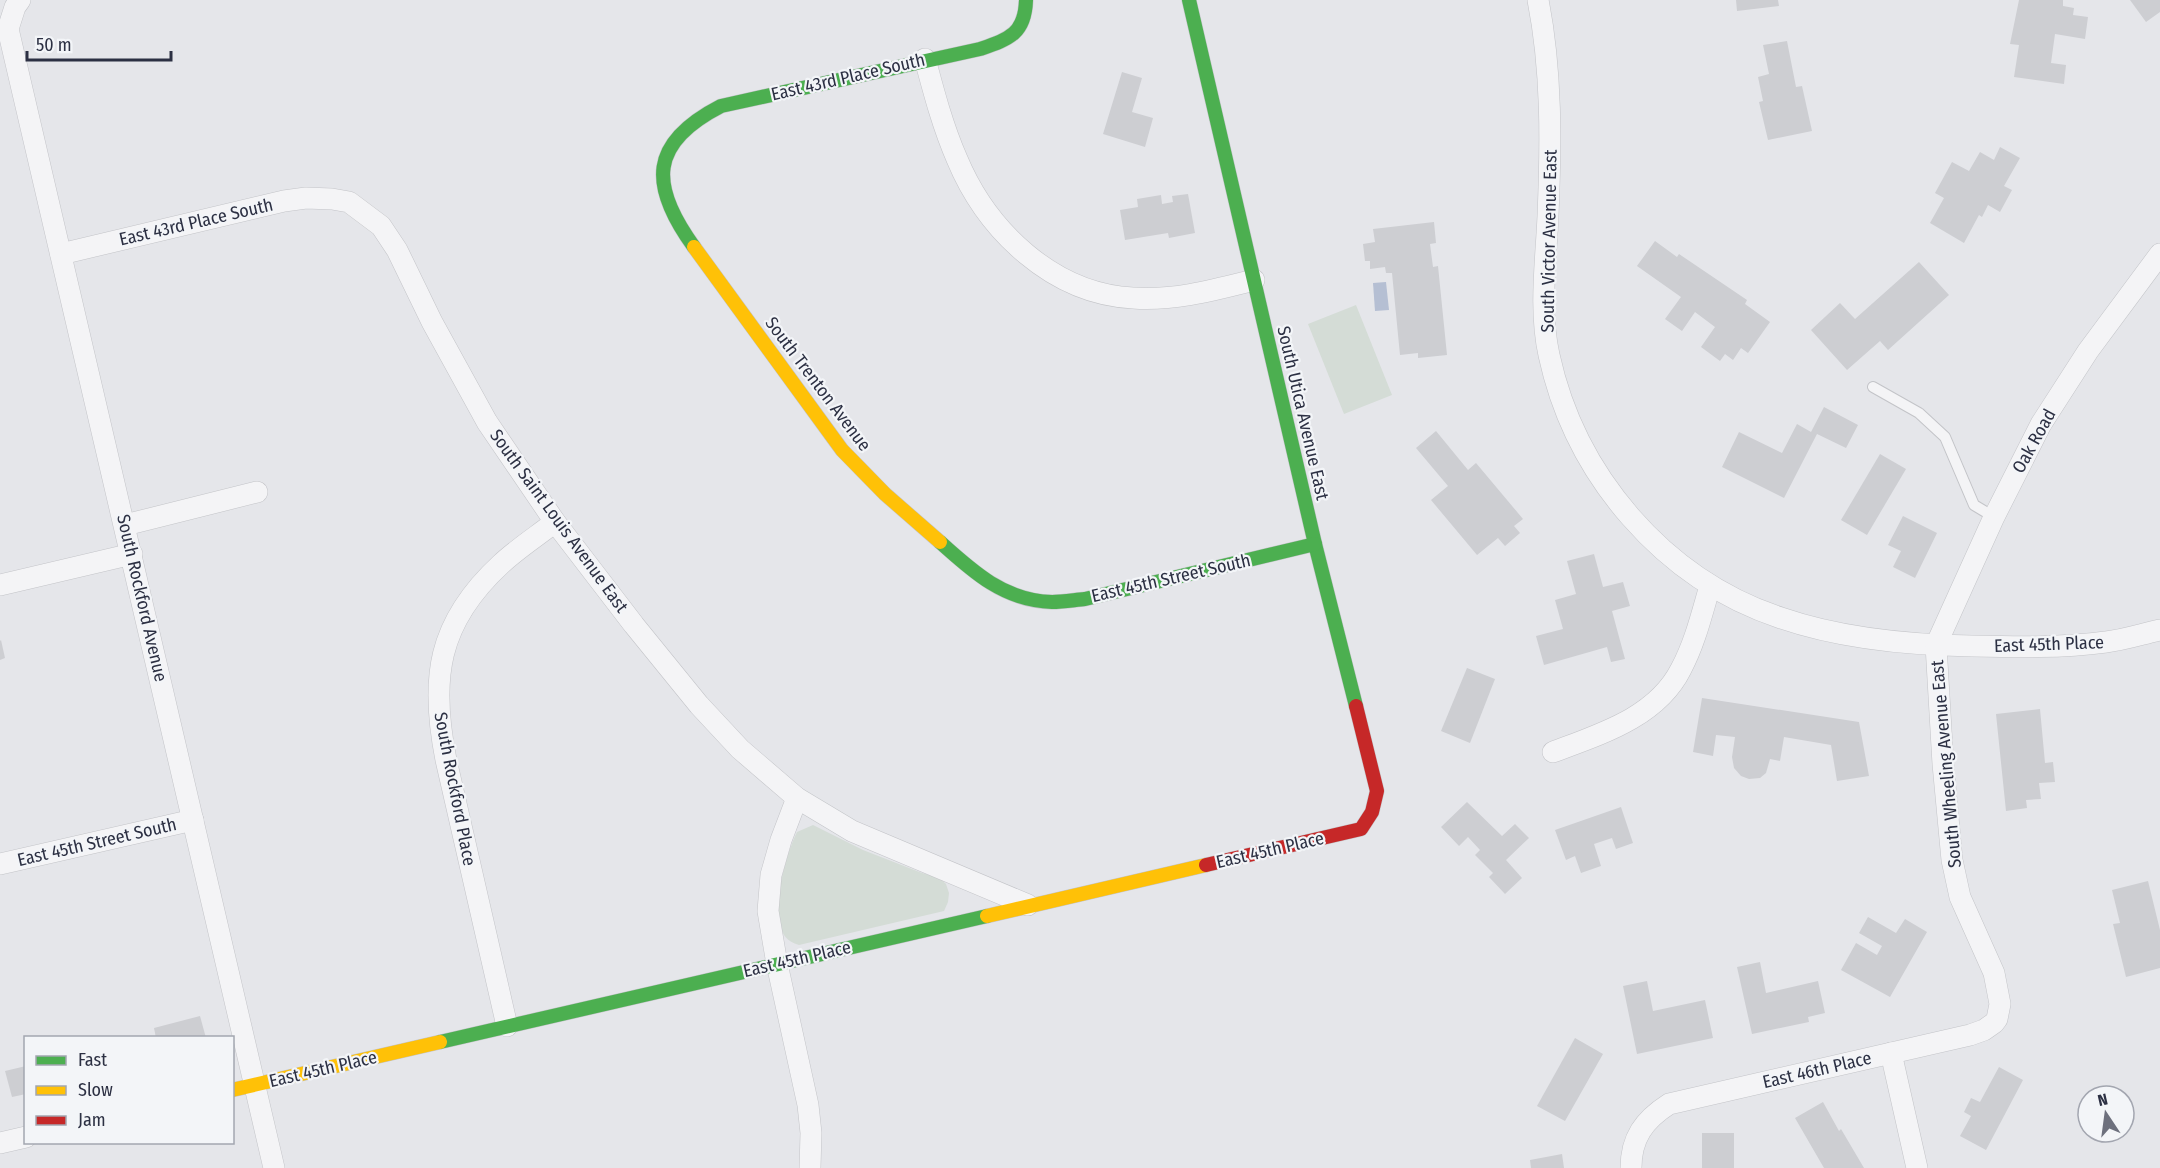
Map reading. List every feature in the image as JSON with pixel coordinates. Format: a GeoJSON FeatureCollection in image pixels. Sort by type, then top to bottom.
{"type":"FeatureCollection","features":[{"type":"Feature","properties":{"kind":"street"},"geometry":{"type":"LineString","coordinates":[[4,30],[20,0]]}},
{"type":"Feature","properties":{"kind":"street","name":"East 43rd Place South"},"geometry":{"type":"LineString","coordinates":[[675,136],[704,114],[721,106],[925,59],[981,49],[1002,42],[1023,26],[1027,12],[1026,0]]}},
{"type":"Feature","properties":{"kind":"street","name":"South Utica Avenue East"},"geometry":{"type":"LineString","coordinates":[[1189,0],[1315,544],[1377,791],[1376,806],[1361,829]]}},
{"type":"Feature","properties":{"kind":"street","name":"South Victor Avenue East"},"geometry":{"type":"LineString","coordinates":[[1538,0],[1547,59],[1550,142],[1544,313],[1548,354],[1571,425],[1612,495],[1640,530],[1710,586],[1779,618],[1820,630],[1878,641],[1936,645]]}},
{"type":"Feature","properties":{"kind":"street","name":"South Rockford Avenue"},"geometry":{"type":"LineString","coordinates":[[4,30],[61,254],[274,1168]]}},
{"type":"Feature","properties":{"kind":"street"},"geometry":{"type":"LineString","coordinates":[[925,59],[940,113],[958,161],[982,203],[1005,234],[1034,261],[1066,282],[1092,292],[1132,298],[1181,297],[1254,280]]}},
{"type":"Feature","properties":{"kind":"street","name":"South Trenton Avenue"},"geometry":{"type":"LineString","coordinates":[[675,136],[667,153],[663,185],[668,204],[677,222],[842,450],[885,494],[973,572],[995,586],[1025,599]]}},
{"type":"Feature","properties":{"kind":"street","name":"East 43rd Place South"},"geometry":{"type":"LineString","coordinates":[[61,254],[284,201],[306,198],[332,199]]}},
{"type":"Feature","properties":{"kind":"street","name":"South Saint Louis Avenue East"},"geometry":{"type":"LineString","coordinates":[[332,199],[349,202],[381,226],[487,422],[555,522],[699,705],[740,749],[797,798],[852,831],[1028,905]]}},
{"type":"Feature","properties":{"kind":"street","name":"Oak Road"},"geometry":{"type":"LineString","coordinates":[[1936,645],[1994,517],[2041,424],[2088,351],[2160,254]]}},
{"type":"Feature","properties":{"kind":"street"},"geometry":{"type":"LineString","coordinates":[[125,525],[257,492]]}},
{"type":"Feature","properties":{"kind":"street","name":"South Rockford Place"},"geometry":{"type":"LineString","coordinates":[[507,1026],[446,760],[439,724],[438,694],[441,663],[459,612],[472,594],[501,564],[555,522]]}},
{"type":"Feature","properties":{"kind":"street","name":"East 45th Street South"},"geometry":{"type":"LineString","coordinates":[[1025,599],[1053,602],[1085,599],[1315,544]]}},
{"type":"Feature","properties":{"kind":"street"},"geometry":{"type":"LineString","coordinates":[[0,585],[132,554]]}},
{"type":"Feature","properties":{"kind":"street"},"geometry":{"type":"LineString","coordinates":[[1553,752],[1600,735],[1639,715],[1660,697],[1681,670],[1710,586]]}},
{"type":"Feature","properties":{"kind":"street","name":"East 45th Place"},"geometry":{"type":"LineString","coordinates":[[1936,645],[2030,646],[2107,642],[2160,630]]}},
{"type":"Feature","properties":{"kind":"street","name":"South Wheeling Avenue East"},"geometry":{"type":"LineString","coordinates":[[1936,645],[1943,764],[1952,860],[1960,897],[1994,973],[2000,1004],[1997,1019]]}},
{"type":"Feature","properties":{"kind":"street"},"geometry":{"type":"LineString","coordinates":[[797,798],[771,875],[768,911],[777,964],[808,1105],[811,1133],[810,1168]]}},
{"type":"Feature","properties":{"kind":"street","name":"East 45th Street South"},"geometry":{"type":"LineString","coordinates":[[0,864],[193,820]]}},
{"type":"Feature","properties":{"kind":"street","name":"East 45th Place"},"geometry":{"type":"LineString","coordinates":[[234,1089],[1361,829]]}},
{"type":"Feature","properties":{"kind":"street","name":"East 46th Place"},"geometry":{"type":"LineString","coordinates":[[1631,1168],[1632,1149],[1641,1128],[1656,1112],[1669,1104],[1970,1035],[1984,1030],[1997,1019]]}},
{"type":"Feature","properties":{"kind":"street"},"geometry":{"type":"LineString","coordinates":[[1891,1053],[1917,1168]]}},
{"type":"Feature","properties":{"kind":"street"},"geometry":{"type":"LineString","coordinates":[[0,1143],[24,1137]]}},
{"type":"Feature","properties":{"kind":"lane"},"geometry":{"type":"LineString","coordinates":[[1873,387],[1919,413],[1945,437],[1974,505],[1994,517]]}},
{"type":"Feature","properties":{"kind":"shaded area"},"geometry":{"type":"Polygon","coordinates":[[[1356,305],[1392,395],[1344,414],[1308,324],[1356,305]]]}},
{"type":"Feature","properties":{"kind":"shaded area"},"geometry":{"type":"Polygon","coordinates":[[[813,825],[863,850],[940,878],[946,884],[949,893],[944,911],[799,945],[791,942],[784,935],[778,913],[784,868],[797,832],[813,825]]]}},
{"type":"Feature","properties":{"kind":"water"},"geometry":{"type":"Polygon","coordinates":[[[1386,282],[1389,310],[1375,311],[1373,283],[1386,282]]]}},
{"type":"Feature","properties":{"kind":"building"},"geometry":{"type":"Polygon","coordinates":[[[1736,0],[1778,0],[1779,6],[1737,11],[1736,0]]]}},
{"type":"Feature","properties":{"kind":"building"},"geometry":{"type":"Polygon","coordinates":[[[2019,0],[2063,0],[2063,6],[2074,8],[2073,15],[2088,17],[2085,39],[2055,34],[2051,63],[2066,65],[2064,84],[2014,77],[2019,45],[2010,44],[2019,0]]]}},
{"type":"Feature","properties":{"kind":"building"},"geometry":{"type":"Polygon","coordinates":[[[2130,0],[2160,0],[2160,12],[2146,22],[2130,0]]]}},
{"type":"Feature","properties":{"kind":"building"},"geometry":{"type":"Polygon","coordinates":[[[1787,41],[1796,87],[1802,86],[1812,131],[1768,140],[1759,102],[1763,101],[1758,77],[1769,74],[1763,45],[1787,41]]]}},
{"type":"Feature","properties":{"kind":"building"},"geometry":{"type":"Polygon","coordinates":[[[1122,72],[1142,78],[1132,112],[1153,118],[1145,147],[1103,134],[1122,72]]]}},
{"type":"Feature","properties":{"kind":"building"},"geometry":{"type":"Polygon","coordinates":[[[2000,147],[2020,158],[2004,186],[2012,190],[2000,212],[1988,205],[1982,217],[1979,215],[1964,243],[1930,223],[1944,198],[1935,193],[1952,162],[1969,171],[1980,152],[1994,160],[2000,147]]]}},
{"type":"Feature","properties":{"kind":"building"},"geometry":{"type":"Polygon","coordinates":[[[1188,194],[1195,233],[1169,238],[1168,233],[1125,240],[1120,210],[1138,207],[1137,199],[1161,195],[1162,204],[1173,202],[1172,196],[1188,194]]]}},
{"type":"Feature","properties":{"kind":"building"},"geometry":{"type":"Polygon","coordinates":[[[1434,222],[1436,243],[1430,244],[1433,267],[1438,266],[1447,355],[1418,358],[1418,353],[1400,355],[1392,273],[1386,273],[1385,267],[1370,269],[1370,261],[1365,261],[1363,244],[1375,242],[1373,229],[1434,222]]]}},
{"type":"Feature","properties":{"kind":"building"},"geometry":{"type":"Polygon","coordinates":[[[1655,241],[1677,257],[1679,254],[1747,300],[1745,304],[1770,322],[1748,353],[1741,348],[1733,360],[1725,354],[1720,361],[1701,347],[1715,327],[1695,312],[1682,331],[1665,319],[1681,297],[1637,266],[1655,241]]]}},
{"type":"Feature","properties":{"kind":"building"},"geometry":{"type":"Polygon","coordinates":[[[1919,262],[1949,295],[1888,350],[1880,341],[1847,370],[1811,330],[1840,303],[1855,319],[1919,262]]]}},
{"type":"Feature","properties":{"kind":"building"},"geometry":{"type":"Polygon","coordinates":[[[1824,407],[1858,425],[1846,448],[1817,434],[1784,498],[1722,467],[1739,432],[1782,453],[1797,424],[1811,432],[1824,407]]]}},
{"type":"Feature","properties":{"kind":"building"},"geometry":{"type":"Polygon","coordinates":[[[1436,431],[1468,470],[1476,463],[1523,519],[1514,526],[1520,533],[1505,546],[1498,538],[1477,555],[1431,500],[1448,486],[1416,448],[1436,431]]]}},
{"type":"Feature","properties":{"kind":"building"},"geometry":{"type":"Polygon","coordinates":[[[1880,454],[1906,469],[1867,535],[1841,520],[1880,454]]]}},
{"type":"Feature","properties":{"kind":"building"},"geometry":{"type":"Polygon","coordinates":[[[1903,516],[1937,533],[1915,578],[1893,567],[1901,551],[1888,545],[1903,516]]]}},
{"type":"Feature","properties":{"kind":"building"},"geometry":{"type":"Polygon","coordinates":[[[1594,554],[1603,587],[1623,582],[1630,606],[1612,611],[1625,659],[1611,662],[1607,647],[1544,665],[1536,636],[1563,629],[1555,600],[1576,594],[1567,561],[1594,554]]]}},
{"type":"Feature","properties":{"kind":"building"},"geometry":{"type":"Polygon","coordinates":[[[0,641],[5,658],[0,660],[0,641]]]}},
{"type":"Feature","properties":{"kind":"building"},"geometry":{"type":"Polygon","coordinates":[[[1467,668],[1495,679],[1470,743],[1441,731],[1467,668]]]}},
{"type":"Feature","properties":{"kind":"building"},"geometry":{"type":"Polygon","coordinates":[[[1702,698],[1859,722],[1869,776],[1837,781],[1831,745],[1784,737],[1780,761],[1770,759],[1766,773],[1760,778],[1749,779],[1741,776],[1734,768],[1732,757],[1735,737],[1716,735],[1713,756],[1693,752],[1702,698]]]}},
{"type":"Feature","properties":{"kind":"building"},"geometry":{"type":"Polygon","coordinates":[[[2040,709],[2045,763],[2053,762],[2055,782],[2039,783],[2041,799],[2026,800],[2027,808],[2006,811],[1996,714],[2040,709]]]}},
{"type":"Feature","properties":{"kind":"building"},"geometry":{"type":"Polygon","coordinates":[[[1467,802],[1502,836],[1515,824],[1529,838],[1506,860],[1522,878],[1505,894],[1489,877],[1493,873],[1475,855],[1480,850],[1468,837],[1459,846],[1441,827],[1467,802]]]}},
{"type":"Feature","properties":{"kind":"building"},"geometry":{"type":"Polygon","coordinates":[[[1621,807],[1633,843],[1616,849],[1612,838],[1594,844],[1601,866],[1581,873],[1575,856],[1566,860],[1555,830],[1621,807]]]}},
{"type":"Feature","properties":{"kind":"building"},"geometry":{"type":"Polygon","coordinates":[[[2148,881],[2160,930],[2160,968],[2126,977],[2113,924],[2120,923],[2112,890],[2148,881]]]}},
{"type":"Feature","properties":{"kind":"building"},"geometry":{"type":"Polygon","coordinates":[[[1868,917],[1896,933],[1905,919],[1927,932],[1890,997],[1841,970],[1856,943],[1877,955],[1882,946],[1859,933],[1868,917]]]}},
{"type":"Feature","properties":{"kind":"building"},"geometry":{"type":"Polygon","coordinates":[[[1760,962],[1766,993],[1818,981],[1825,1013],[1808,1017],[1809,1022],[1752,1034],[1737,967],[1760,962]]]}},
{"type":"Feature","properties":{"kind":"building"},"geometry":{"type":"Polygon","coordinates":[[[1647,981],[1653,1011],[1705,1000],[1713,1038],[1637,1054],[1623,986],[1647,981]]]}},
{"type":"Feature","properties":{"kind":"building"},"geometry":{"type":"Polygon","coordinates":[[[200,1016],[205,1036],[156,1036],[154,1028],[200,1016]]]}},
{"type":"Feature","properties":{"kind":"building"},"geometry":{"type":"Polygon","coordinates":[[[1575,1038],[1603,1054],[1565,1121],[1537,1106],[1575,1038]]]}},
{"type":"Feature","properties":{"kind":"building"},"geometry":{"type":"Polygon","coordinates":[[[24,1066],[24,1094],[12,1097],[5,1071],[24,1066]]]}},
{"type":"Feature","properties":{"kind":"building"},"geometry":{"type":"Polygon","coordinates":[[[1999,1067],[2023,1080],[1986,1150],[1960,1136],[1971,1116],[1964,1112],[1971,1098],[1980,1102],[1999,1067]]]}},
{"type":"Feature","properties":{"kind":"building"},"geometry":{"type":"Polygon","coordinates":[[[1823,1102],[1864,1168],[1824,1168],[1795,1118],[1823,1102]]]}},
{"type":"Feature","properties":{"kind":"building"},"geometry":{"type":"Polygon","coordinates":[[[1702,1133],[1734,1133],[1734,1168],[1702,1168],[1702,1133]]]}},
{"type":"Feature","properties":{"kind":"building"},"geometry":{"type":"Polygon","coordinates":[[[1562,1154],[1564,1168],[1531,1168],[1530,1160],[1562,1154]]]}},
{"type":"Feature","properties":{"kind":"traffic: fast"},"geometry":{"type":"LineString","coordinates":[[694,247],[679,225],[669,204],[664,185],[664,167],[669,151],[680,135],[697,120],[721,106],[980,49],[1014,34],[1022,21],[1026,0]]}},
{"type":"Feature","properties":{"kind":"traffic: fast"},"geometry":{"type":"LineString","coordinates":[[1189,0],[1315,544],[1356,706]]}},
{"type":"Feature","properties":{"kind":"traffic: fast"},"geometry":{"type":"LineString","coordinates":[[940,542],[991,583],[1019,596],[1052,602],[1085,599],[1315,544]]}},
{"type":"Feature","properties":{"kind":"traffic: fast"},"geometry":{"type":"LineString","coordinates":[[440,1042],[987,916]]}},
{"type":"Feature","properties":{"kind":"traffic: slow"},"geometry":{"type":"LineString","coordinates":[[694,247],[842,450],[885,494],[940,542]]}},
{"type":"Feature","properties":{"kind":"traffic: slow"},"geometry":{"type":"LineString","coordinates":[[987,916],[1206,865]]}},
{"type":"Feature","properties":{"kind":"traffic: slow"},"geometry":{"type":"LineString","coordinates":[[234,1090],[440,1042]]}},
{"type":"Feature","properties":{"kind":"traffic: jam"},"geometry":{"type":"LineString","coordinates":[[1206,865],[1361,829],[1372,812],[1377,791],[1356,706]]}}]}
